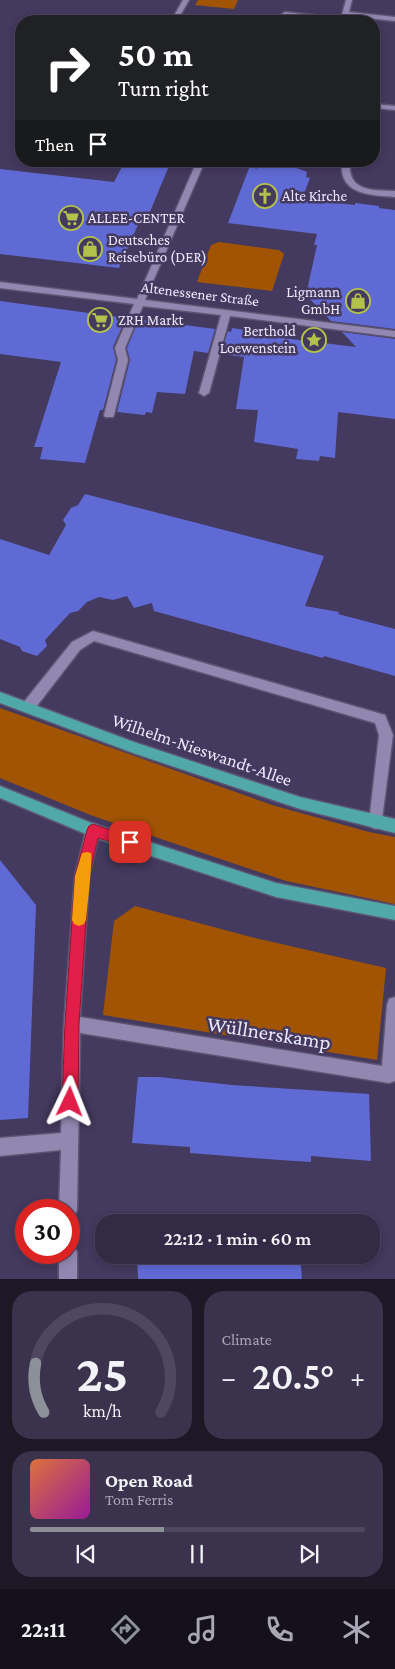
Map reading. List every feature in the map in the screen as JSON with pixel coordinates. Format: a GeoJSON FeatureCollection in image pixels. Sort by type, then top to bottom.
{"type":"FeatureCollection","features":[{"type":"Feature","properties":{"kind":"main road","name":"Wilhelm-Nieswandt-Allee"},"geometry":{"type":"LineString","coordinates":[[0,697],[133,746],[300,803],[395,826]]}},
{"type":"Feature","properties":{"kind":"main road"},"geometry":{"type":"LineString","coordinates":[[0,792],[93,830],[276,890],[395,913]]}},
{"type":"Feature","properties":{"kind":"street"},"geometry":{"type":"LineString","coordinates":[[177,15],[185,0]]}},
{"type":"Feature","properties":{"kind":"street"},"geometry":{"type":"LineString","coordinates":[[345,15],[350,0]]}},
{"type":"Feature","properties":{"kind":"street"},"geometry":{"type":"LineString","coordinates":[[285,14],[300,15]]}},
{"type":"Feature","properties":{"kind":"street"},"geometry":{"type":"LineString","coordinates":[[380,19],[395,19]]}},
{"type":"Feature","properties":{"kind":"street"},"geometry":{"type":"LineString","coordinates":[[380,107],[395,108]]}},
{"type":"Feature","properties":{"kind":"street"},"geometry":{"type":"LineString","coordinates":[[109,415],[123,360],[120,348],[198,167]]}},
{"type":"Feature","properties":{"kind":"street"},"geometry":{"type":"LineString","coordinates":[[345,167],[344,174],[354,186],[367,191],[395,194]]}},
{"type":"Feature","properties":{"kind":"street","name":"Altenessener Straße"},"geometry":{"type":"LineString","coordinates":[[0,285],[395,334]]}},
{"type":"Feature","properties":{"kind":"street"},"geometry":{"type":"LineString","coordinates":[[204,393],[226,312]]}},
{"type":"Feature","properties":{"kind":"street"},"geometry":{"type":"LineString","coordinates":[[28,707],[76,646],[93,636],[380,719],[386,735],[376,822]]}},
{"type":"Feature","properties":{"kind":"street"},"geometry":{"type":"LineString","coordinates":[[68,1199],[72,1024],[82,876],[93,830]]}},
{"type":"Feature","properties":{"kind":"street","name":"Wüllnerskamp"},"geometry":{"type":"LineString","coordinates":[[72,1024],[388,1075],[395,1005]]}},
{"type":"Feature","properties":{"kind":"street"},"geometry":{"type":"LineString","coordinates":[[0,1147],[69,1141]]}},
{"type":"Feature","properties":{"kind":"street"},"geometry":{"type":"LineString","coordinates":[[68,1264],[68,1279]]}},
{"type":"Feature","properties":{"kind":"shaded area"},"geometry":{"type":"Polygon","coordinates":[[[198,0],[238,0],[234,9],[195,5],[198,0]]]}},
{"type":"Feature","properties":{"kind":"shaded area"},"geometry":{"type":"Polygon","coordinates":[[[219,242],[279,250],[284,254],[272,291],[197,282],[211,245],[219,242]]]}},
{"type":"Feature","properties":{"kind":"shaded area"},"geometry":{"type":"Polygon","coordinates":[[[0,708],[272,805],[369,832],[395,837],[395,904],[286,881],[93,816],[0,778],[0,708]]]}},
{"type":"Feature","properties":{"kind":"shaded area"},"geometry":{"type":"Polygon","coordinates":[[[135,906],[251,937],[386,968],[377,1060],[103,1015],[114,921],[135,906]]]}},
{"type":"Feature","properties":{"kind":"building","name":"ALLEE-CENTER"},"geometry":{"type":"Polygon","coordinates":[[[122,167],[169,167],[147,219],[141,218],[119,268],[0,254],[0,169],[114,182],[122,167]]]}},
{"type":"Feature","properties":{"kind":"building"},"geometry":{"type":"Polygon","coordinates":[[[249,167],[256,169],[259,167],[294,167],[307,172],[306,177],[310,178],[302,199],[355,205],[355,203],[395,210],[395,329],[331,321],[306,295],[317,245],[314,245],[317,234],[228,223],[249,167]]]}},
{"type":"Feature","properties":{"kind":"building"},"geometry":{"type":"Polygon","coordinates":[[[0,301],[126,318],[113,347],[116,360],[103,410],[100,410],[85,463],[40,459],[43,447],[34,447],[61,362],[0,354],[0,301]]]}},
{"type":"Feature","properties":{"kind":"building"},"geometry":{"type":"Polygon","coordinates":[[[139,319],[215,329],[208,353],[194,351],[185,394],[157,392],[152,413],[146,412],[145,415],[117,412],[130,360],[127,348],[139,319]]]}},
{"type":"Feature","properties":{"kind":"building"},"geometry":{"type":"Polygon","coordinates":[[[232,328],[267,333],[267,336],[356,347],[342,332],[395,339],[395,419],[338,412],[335,458],[320,456],[319,461],[296,459],[298,449],[254,442],[258,410],[236,409],[244,357],[221,354],[228,331],[231,332],[232,328]]]}},
{"type":"Feature","properties":{"kind":"building"},"geometry":{"type":"Polygon","coordinates":[[[85,494],[324,556],[305,606],[339,612],[338,614],[395,629],[395,676],[154,611],[152,603],[134,608],[127,596],[113,600],[99,597],[87,602],[78,611],[70,613],[45,640],[47,646],[37,656],[22,651],[20,647],[0,639],[0,539],[49,555],[66,525],[63,520],[71,508],[78,505],[85,494]]]}},
{"type":"Feature","properties":{"kind":"building"},"geometry":{"type":"Polygon","coordinates":[[[0,860],[36,905],[28,1118],[0,1120],[0,860]]]}},
{"type":"Feature","properties":{"kind":"building"},"geometry":{"type":"Polygon","coordinates":[[[138,1077],[159,1077],[232,1085],[369,1094],[371,1161],[311,1156],[311,1162],[280,1160],[190,1153],[190,1147],[132,1143],[138,1077]]]}},
{"type":"Feature","properties":{"kind":"building"},"geometry":{"type":"Polygon","coordinates":[[[137,1264],[301,1264],[302,1279],[138,1279],[137,1264]]]}},
{"type":"Feature","properties":{"kind":"slow traffic"},"geometry":{"type":"LineString","coordinates":[[79,920],[82,876],[87,858]]}},
{"type":"Feature","properties":{"kind":"place","name":"Alte Kirche"},"geometry":{"type":"Point","coordinates":[265,196]}},
{"type":"Feature","properties":{"kind":"place","name":"ALLEE-CENTER"},"geometry":{"type":"Point","coordinates":[71,218]}},
{"type":"Feature","properties":{"kind":"place","name":"Deutsches Reisebüro (DER)"},"geometry":{"type":"Point","coordinates":[90,249]}},
{"type":"Feature","properties":{"kind":"place","name":"Ligmann GmbH"},"geometry":{"type":"Point","coordinates":[358,301]}},
{"type":"Feature","properties":{"kind":"place","name":"ZRH Markt"},"geometry":{"type":"Point","coordinates":[100,320]}},
{"type":"Feature","properties":{"kind":"place","name":"Berthold Loewenstein"},"geometry":{"type":"Point","coordinates":[314,340]}},
{"type":"Feature","properties":{"kind":"route"},"geometry":{"type":"LineString","coordinates":[[70,1102],[72,1024],[82,876],[93,830],[130,842]]}}]}
